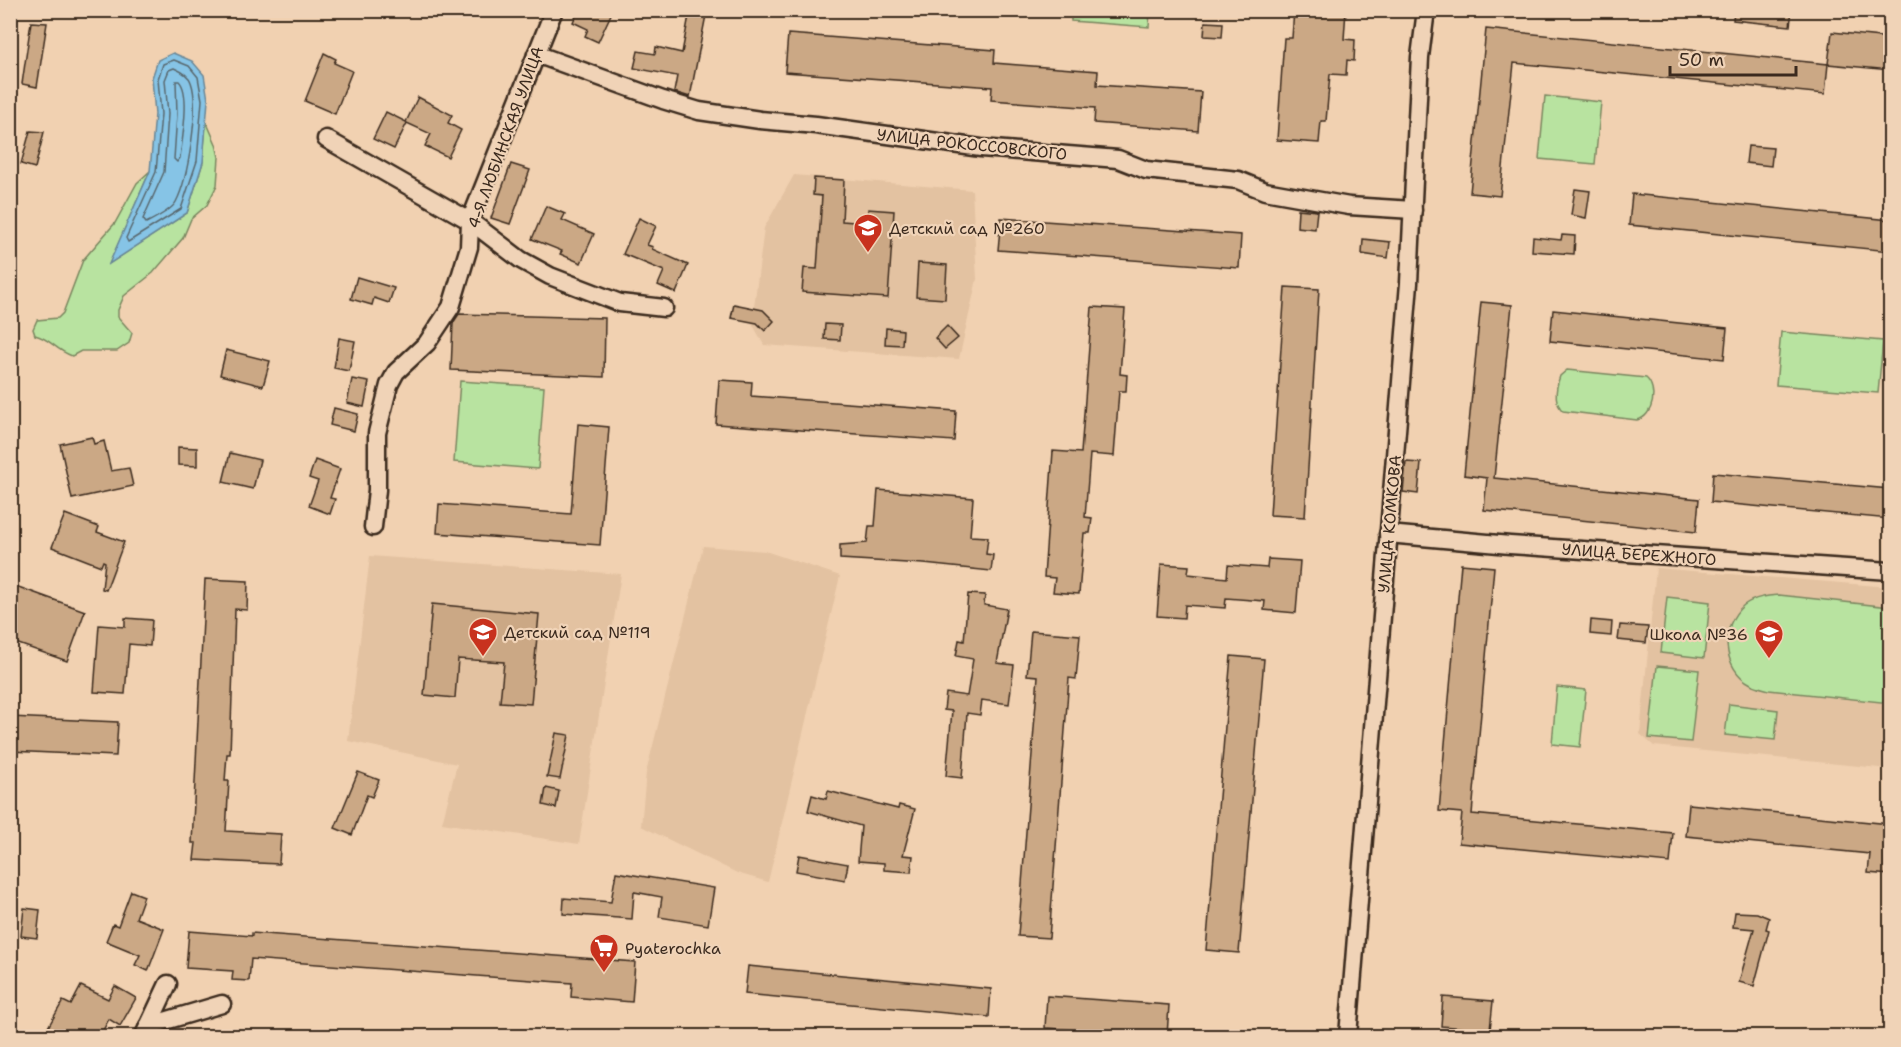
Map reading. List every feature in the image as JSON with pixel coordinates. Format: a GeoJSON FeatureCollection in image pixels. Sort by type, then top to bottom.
{"type":"FeatureCollection","features":[{"type":"Feature","properties":{"kind":"street","name":"4-Я ЛЮБИНСКАЯ УЛИЦА"},"geometry":{"type":"LineString","coordinates":[[373,527],[377,490],[377,433],[389,385],[396,372],[427,343],[451,307],[469,247],[470,221],[554,10]]}},
{"type":"Feature","properties":{"kind":"street","name":"УЛИЦА КОМКОВА"},"geometry":{"type":"LineString","coordinates":[[1348,1036],[1409,283],[1420,57],[1426,10]]}},
{"type":"Feature","properties":{"kind":"street","name":"УЛИЦА РОКОССОВСКОГО"},"geometry":{"type":"LineString","coordinates":[[536,54],[699,111],[981,148],[1118,159],[1146,170],[1238,180],[1264,191],[1349,206],[1413,210]]}},
{"type":"Feature","properties":{"kind":"street"},"geometry":{"type":"LineString","coordinates":[[326,139],[470,221],[514,255],[549,276],[620,303],[664,308]]}},
{"type":"Feature","properties":{"kind":"street","name":"УЛИЦА БЕРЕЖНОГО"},"geometry":{"type":"LineString","coordinates":[[1388,534],[1510,545],[1890,571]]}},
{"type":"Feature","properties":{"kind":"street"},"geometry":{"type":"LineString","coordinates":[[146,1031],[168,984]]}},
{"type":"Feature","properties":{"kind":"street"},"geometry":{"type":"LineString","coordinates":[[146,1031],[222,1004]]}},
{"type":"Feature","properties":{"kind":"shaded area","name":"Детский сад №260"},"geometry":{"type":"Polygon","coordinates":[[[794,175],[972,190],[977,279],[959,359],[764,345],[752,323],[764,228],[794,175]]]}},
{"type":"Feature","properties":{"kind":"shaded area"},"geometry":{"type":"Polygon","coordinates":[[[703,546],[765,551],[840,576],[768,882],[737,873],[641,826],[646,773],[703,546]]]}},
{"type":"Feature","properties":{"kind":"shaded area","name":"Детский сад №119"},"geometry":{"type":"Polygon","coordinates":[[[370,556],[621,574],[579,844],[442,823],[457,764],[348,741],[370,556]]]}},
{"type":"Feature","properties":{"kind":"shaded area","name":"Школа №36"},"geometry":{"type":"Polygon","coordinates":[[[1656,568],[1890,587],[1890,769],[1654,746],[1640,734],[1656,568]]]}},
{"type":"Feature","properties":{"kind":"green space"},"geometry":{"type":"Polygon","coordinates":[[[1071,11],[1150,11],[1149,27],[1071,21],[1071,11]]]}},
{"type":"Feature","properties":{"kind":"green space"},"geometry":{"type":"Polygon","coordinates":[[[1545,96],[1601,102],[1595,164],[1539,159],[1545,96]]]}},
{"type":"Feature","properties":{"kind":"green space"},"geometry":{"type":"Polygon","coordinates":[[[206,121],[219,157],[217,185],[207,205],[191,219],[183,238],[153,273],[124,296],[118,310],[118,317],[132,333],[129,343],[117,351],[81,351],[72,356],[35,335],[33,329],[37,320],[58,318],[63,313],[83,260],[115,223],[137,183],[150,171],[110,263],[187,213],[203,162],[206,121]]]}},
{"type":"Feature","properties":{"kind":"green space"},"geometry":{"type":"Polygon","coordinates":[[[1781,332],[1883,341],[1878,393],[1776,385],[1781,332]]]}},
{"type":"Feature","properties":{"kind":"green space"},"geometry":{"type":"Polygon","coordinates":[[[1567,370],[1646,378],[1653,395],[1647,414],[1637,420],[1563,411],[1558,403],[1557,390],[1560,376],[1567,370]]]}},
{"type":"Feature","properties":{"kind":"green space"},"geometry":{"type":"Polygon","coordinates":[[[460,381],[544,387],[538,469],[454,462],[460,381]]]}},
{"type":"Feature","properties":{"kind":"green space"},"geometry":{"type":"Polygon","coordinates":[[[1779,595],[1890,607],[1890,703],[1769,690],[1753,685],[1741,677],[1729,658],[1727,647],[1730,624],[1748,602],[1761,597],[1779,595]]]}},
{"type":"Feature","properties":{"kind":"green space"},"geometry":{"type":"Polygon","coordinates":[[[1667,597],[1710,602],[1704,658],[1661,653],[1667,597]]]}},
{"type":"Feature","properties":{"kind":"green space"},"geometry":{"type":"Polygon","coordinates":[[[1657,666],[1699,670],[1691,742],[1649,738],[1657,666]]]}},
{"type":"Feature","properties":{"kind":"green space"},"geometry":{"type":"Polygon","coordinates":[[[1557,687],[1586,690],[1580,747],[1552,744],[1557,687]]]}},
{"type":"Feature","properties":{"kind":"green space"},"geometry":{"type":"Polygon","coordinates":[[[1729,704],[1778,710],[1775,740],[1725,735],[1729,704]]]}},
{"type":"Feature","properties":{"kind":"water"},"geometry":{"type":"Polygon","coordinates":[[[173,53],[192,61],[204,75],[208,100],[203,162],[187,213],[109,264],[150,171],[155,114],[152,78],[158,60],[173,53]]]}},
{"type":"Feature","properties":{"kind":"building"},"geometry":{"type":"Polygon","coordinates":[[[578,10],[613,10],[598,42],[585,36],[588,29],[573,22],[578,10]]]}},
{"type":"Feature","properties":{"kind":"building"},"geometry":{"type":"Polygon","coordinates":[[[690,10],[707,10],[690,97],[674,92],[677,76],[634,68],[638,51],[655,54],[656,47],[682,53],[690,10]]]}},
{"type":"Feature","properties":{"kind":"building"},"geometry":{"type":"Polygon","coordinates":[[[1294,10],[1346,10],[1344,39],[1355,40],[1354,61],[1347,60],[1346,75],[1330,74],[1326,121],[1321,121],[1319,143],[1277,140],[1284,38],[1292,38],[1294,10]]]}},
{"type":"Feature","properties":{"kind":"building"},"geometry":{"type":"Polygon","coordinates":[[[1734,10],[1792,10],[1790,26],[1733,20],[1734,10]]]}},
{"type":"Feature","properties":{"kind":"building"},"geometry":{"type":"Polygon","coordinates":[[[31,22],[47,23],[37,87],[22,84],[31,22]]]}},
{"type":"Feature","properties":{"kind":"building"},"geometry":{"type":"Polygon","coordinates":[[[1205,22],[1223,23],[1222,37],[1204,36],[1205,22]]]}},
{"type":"Feature","properties":{"kind":"building"},"geometry":{"type":"Polygon","coordinates":[[[1486,29],[1828,64],[1825,94],[1514,63],[1500,196],[1470,193],[1486,29]]]}},
{"type":"Feature","properties":{"kind":"building"},"geometry":{"type":"Polygon","coordinates":[[[1832,32],[1890,38],[1890,70],[1828,64],[1832,32]]]}},
{"type":"Feature","properties":{"kind":"building"},"geometry":{"type":"Polygon","coordinates":[[[788,34],[995,50],[994,63],[1098,71],[1097,85],[1201,92],[1198,131],[1094,123],[1095,108],[991,100],[992,87],[785,72],[788,34]]]}},
{"type":"Feature","properties":{"kind":"building"},"geometry":{"type":"Polygon","coordinates":[[[324,53],[336,59],[334,63],[352,71],[335,114],[305,101],[324,53]]]}},
{"type":"Feature","properties":{"kind":"building"},"geometry":{"type":"Polygon","coordinates":[[[418,97],[452,115],[448,123],[461,130],[448,157],[425,146],[431,134],[407,123],[394,149],[373,139],[386,112],[406,122],[418,97]]]}},
{"type":"Feature","properties":{"kind":"building"},"geometry":{"type":"Polygon","coordinates":[[[30,131],[44,132],[35,168],[21,164],[30,131]]]}},
{"type":"Feature","properties":{"kind":"building"},"geometry":{"type":"Polygon","coordinates":[[[1748,146],[1773,148],[1771,166],[1746,163],[1748,146]]]}},
{"type":"Feature","properties":{"kind":"building"},"geometry":{"type":"Polygon","coordinates":[[[511,164],[530,170],[510,224],[491,218],[511,164]]]}},
{"type":"Feature","properties":{"kind":"building"},"geometry":{"type":"Polygon","coordinates":[[[814,178],[844,180],[842,221],[867,223],[868,209],[894,211],[888,298],[802,292],[804,268],[817,269],[822,196],[813,195],[814,178]]]}},
{"type":"Feature","properties":{"kind":"building"},"geometry":{"type":"Polygon","coordinates":[[[1575,189],[1590,191],[1586,218],[1571,215],[1575,189]]]}},
{"type":"Feature","properties":{"kind":"building"},"geometry":{"type":"Polygon","coordinates":[[[1632,194],[1890,220],[1890,251],[1629,225],[1632,194]]]}},
{"type":"Feature","properties":{"kind":"building"},"geometry":{"type":"Polygon","coordinates":[[[546,206],[565,214],[562,220],[594,234],[581,263],[560,254],[562,251],[532,239],[546,206]]]}},
{"type":"Feature","properties":{"kind":"building"},"geometry":{"type":"Polygon","coordinates":[[[1298,209],[1317,211],[1315,229],[1297,227],[1298,209]]]}},
{"type":"Feature","properties":{"kind":"building"},"geometry":{"type":"Polygon","coordinates":[[[639,218],[656,226],[647,245],[688,265],[676,293],[658,285],[664,271],[623,254],[639,218]]]}},
{"type":"Feature","properties":{"kind":"building"},"geometry":{"type":"Polygon","coordinates":[[[1001,218],[1241,235],[1239,268],[998,250],[1001,218]]]}},
{"type":"Feature","properties":{"kind":"building"},"geometry":{"type":"Polygon","coordinates":[[[1562,235],[1575,236],[1574,254],[1532,251],[1533,237],[1561,240],[1562,235]]]}},
{"type":"Feature","properties":{"kind":"building"},"geometry":{"type":"Polygon","coordinates":[[[1363,239],[1390,242],[1388,258],[1362,254],[1363,239]]]}},
{"type":"Feature","properties":{"kind":"building"},"geometry":{"type":"Polygon","coordinates":[[[918,263],[947,265],[945,299],[916,297],[918,263]]]}},
{"type":"Feature","properties":{"kind":"building"},"geometry":{"type":"Polygon","coordinates":[[[357,277],[394,288],[389,303],[374,298],[372,305],[351,299],[357,277]]]}},
{"type":"Feature","properties":{"kind":"building"},"geometry":{"type":"Polygon","coordinates":[[[1285,287],[1319,289],[1305,517],[1270,515],[1285,287]]]}},
{"type":"Feature","properties":{"kind":"building"},"geometry":{"type":"Polygon","coordinates":[[[1481,302],[1512,305],[1494,478],[1699,499],[1696,532],[1484,510],[1487,478],[1464,475],[1481,302]]]}},
{"type":"Feature","properties":{"kind":"building"},"geometry":{"type":"Polygon","coordinates":[[[734,304],[763,310],[774,321],[765,331],[757,323],[731,318],[734,304]]]}},
{"type":"Feature","properties":{"kind":"building"},"geometry":{"type":"Polygon","coordinates":[[[1092,307],[1125,309],[1120,374],[1127,375],[1126,391],[1119,391],[1114,456],[1090,454],[1085,517],[1092,518],[1090,533],[1084,533],[1079,594],[1053,592],[1055,578],[1044,577],[1053,451],[1081,453],[1092,307]]]}},
{"type":"Feature","properties":{"kind":"building"},"geometry":{"type":"Polygon","coordinates":[[[1553,310],[1727,328],[1724,359],[1550,341],[1553,310]]]}},
{"type":"Feature","properties":{"kind":"building"},"geometry":{"type":"Polygon","coordinates":[[[459,314],[605,318],[604,377],[451,370],[453,323],[459,314]]]}},
{"type":"Feature","properties":{"kind":"building"},"geometry":{"type":"Polygon","coordinates":[[[825,324],[841,325],[840,340],[824,339],[825,324]]]}},
{"type":"Feature","properties":{"kind":"building"},"geometry":{"type":"Polygon","coordinates":[[[947,326],[958,338],[945,349],[935,338],[947,326]]]}},
{"type":"Feature","properties":{"kind":"building"},"geometry":{"type":"Polygon","coordinates":[[[886,328],[903,330],[902,345],[885,344],[886,328]]]}},
{"type":"Feature","properties":{"kind":"building"},"geometry":{"type":"Polygon","coordinates":[[[339,338],[355,341],[349,371],[334,368],[339,338]]]}},
{"type":"Feature","properties":{"kind":"building"},"geometry":{"type":"Polygon","coordinates":[[[226,350],[270,361],[263,386],[220,375],[226,350]]]}},
{"type":"Feature","properties":{"kind":"building"},"geometry":{"type":"Polygon","coordinates":[[[352,379],[369,382],[364,407],[347,403],[352,379]]]}},
{"type":"Feature","properties":{"kind":"building"},"geometry":{"type":"Polygon","coordinates":[[[719,380],[752,382],[751,396],[956,411],[954,441],[716,424],[719,380]]]}},
{"type":"Feature","properties":{"kind":"building"},"geometry":{"type":"Polygon","coordinates":[[[334,408],[358,414],[354,431],[330,425],[334,408]]]}},
{"type":"Feature","properties":{"kind":"building"},"geometry":{"type":"Polygon","coordinates":[[[578,424],[609,427],[600,545],[437,533],[439,504],[571,514],[578,424]]]}},
{"type":"Feature","properties":{"kind":"building"},"geometry":{"type":"Polygon","coordinates":[[[92,437],[94,444],[104,441],[111,471],[129,468],[133,486],[72,499],[60,444],[92,437]]]}},
{"type":"Feature","properties":{"kind":"building"},"geometry":{"type":"Polygon","coordinates":[[[178,447],[197,448],[197,466],[178,465],[178,447]]]}},
{"type":"Feature","properties":{"kind":"building"},"geometry":{"type":"Polygon","coordinates":[[[230,453],[260,460],[253,489],[223,482],[230,453]]]}},
{"type":"Feature","properties":{"kind":"building"},"geometry":{"type":"Polygon","coordinates":[[[315,460],[340,469],[330,498],[335,499],[330,514],[309,506],[318,481],[309,478],[315,460]]]}},
{"type":"Feature","properties":{"kind":"building"},"geometry":{"type":"Polygon","coordinates":[[[1406,462],[1421,463],[1418,494],[1403,492],[1406,462]]]}},
{"type":"Feature","properties":{"kind":"building"},"geometry":{"type":"Polygon","coordinates":[[[1713,473],[1890,489],[1890,519],[1711,502],[1713,473]]]}},
{"type":"Feature","properties":{"kind":"building"},"geometry":{"type":"Polygon","coordinates":[[[878,490],[973,498],[970,536],[988,537],[986,554],[993,555],[991,571],[840,559],[840,545],[867,543],[869,526],[875,526],[878,490]]]}},
{"type":"Feature","properties":{"kind":"building"},"geometry":{"type":"Polygon","coordinates":[[[65,514],[99,527],[97,532],[124,542],[106,590],[102,589],[105,562],[103,561],[101,566],[52,547],[65,514]]]}},
{"type":"Feature","properties":{"kind":"building"},"geometry":{"type":"Polygon","coordinates":[[[1268,559],[1300,561],[1296,613],[1264,610],[1265,601],[1226,598],[1225,608],[1185,605],[1184,618],[1157,616],[1161,564],[1189,566],[1188,574],[1227,578],[1228,565],[1267,568],[1268,559]]]}},
{"type":"Feature","properties":{"kind":"building"},"geometry":{"type":"Polygon","coordinates":[[[1461,564],[1494,567],[1472,814],[1673,833],[1670,863],[1459,843],[1462,813],[1439,811],[1461,564]]]}},
{"type":"Feature","properties":{"kind":"building"},"geometry":{"type":"Polygon","coordinates":[[[205,579],[248,581],[247,610],[235,609],[230,754],[227,754],[225,781],[229,781],[226,831],[281,834],[279,864],[194,860],[196,843],[192,843],[205,579]]]}},
{"type":"Feature","properties":{"kind":"building"},"geometry":{"type":"Polygon","coordinates":[[[10,584],[85,611],[67,661],[10,641],[10,584]]]}},
{"type":"Feature","properties":{"kind":"building"},"geometry":{"type":"Polygon","coordinates":[[[968,594],[985,595],[984,605],[1007,609],[997,663],[1014,665],[1009,704],[982,700],[980,715],[967,713],[962,778],[946,776],[952,711],[944,710],[946,693],[967,696],[973,659],[956,656],[959,640],[964,641],[968,594]]]}},
{"type":"Feature","properties":{"kind":"building"},"geometry":{"type":"Polygon","coordinates":[[[432,604],[539,614],[531,704],[500,702],[504,662],[458,659],[455,698],[424,695],[432,604]]]}},
{"type":"Feature","properties":{"kind":"building"},"geometry":{"type":"Polygon","coordinates":[[[125,618],[152,620],[150,646],[129,644],[125,694],[94,692],[99,625],[125,627],[125,618]]]}},
{"type":"Feature","properties":{"kind":"building"},"geometry":{"type":"Polygon","coordinates":[[[1591,620],[1612,622],[1611,636],[1590,634],[1591,620]]]}},
{"type":"Feature","properties":{"kind":"building"},"geometry":{"type":"Polygon","coordinates":[[[1620,625],[1648,627],[1646,643],[1618,640],[1620,625]]]}},
{"type":"Feature","properties":{"kind":"building"},"geometry":{"type":"Polygon","coordinates":[[[1031,631],[1080,635],[1076,679],[1069,678],[1049,938],[1018,936],[1038,676],[1027,675],[1031,631]]]}},
{"type":"Feature","properties":{"kind":"building"},"geometry":{"type":"Polygon","coordinates":[[[1231,656],[1264,659],[1239,953],[1206,950],[1231,656]]]}},
{"type":"Feature","properties":{"kind":"building"},"geometry":{"type":"Polygon","coordinates":[[[10,717],[118,722],[116,756],[10,751],[10,717]]]}},
{"type":"Feature","properties":{"kind":"building"},"geometry":{"type":"Polygon","coordinates":[[[556,733],[569,735],[560,779],[547,777],[556,733]]]}},
{"type":"Feature","properties":{"kind":"building"},"geometry":{"type":"Polygon","coordinates":[[[358,772],[379,780],[372,797],[367,795],[352,835],[335,828],[358,772]]]}},
{"type":"Feature","properties":{"kind":"building"},"geometry":{"type":"Polygon","coordinates":[[[546,788],[559,791],[556,808],[543,805],[546,788]]]}},
{"type":"Feature","properties":{"kind":"building"},"geometry":{"type":"Polygon","coordinates":[[[828,791],[898,809],[899,805],[915,809],[903,855],[913,856],[911,872],[884,870],[884,863],[858,861],[861,826],[808,811],[812,795],[826,799],[828,791]]]}},
{"type":"Feature","properties":{"kind":"building"},"geometry":{"type":"Polygon","coordinates":[[[1689,804],[1890,824],[1890,875],[1868,873],[1870,854],[1686,836],[1689,804]]]}},
{"type":"Feature","properties":{"kind":"building"},"geometry":{"type":"Polygon","coordinates":[[[799,855],[848,864],[845,880],[796,871],[799,855]]]}},
{"type":"Feature","properties":{"kind":"building"},"geometry":{"type":"Polygon","coordinates":[[[616,872],[714,888],[708,925],[659,917],[662,897],[634,892],[632,919],[563,914],[564,898],[611,902],[616,872]]]}},
{"type":"Feature","properties":{"kind":"building"},"geometry":{"type":"Polygon","coordinates":[[[131,891],[144,896],[136,918],[164,929],[148,971],[135,965],[140,955],[106,941],[113,924],[118,926],[131,891]]]}},
{"type":"Feature","properties":{"kind":"building"},"geometry":{"type":"Polygon","coordinates":[[[24,908],[40,910],[37,938],[21,936],[24,908]]]}},
{"type":"Feature","properties":{"kind":"building"},"geometry":{"type":"Polygon","coordinates":[[[1735,912],[1757,913],[1769,918],[1766,929],[1769,930],[1754,986],[1739,982],[1754,929],[1733,927],[1735,912]]]}},
{"type":"Feature","properties":{"kind":"building"},"geometry":{"type":"Polygon","coordinates":[[[189,931],[252,936],[252,933],[635,962],[632,1002],[571,997],[572,983],[251,959],[249,981],[232,980],[233,971],[186,968],[189,931]]]}},
{"type":"Feature","properties":{"kind":"building"},"geometry":{"type":"Polygon","coordinates":[[[748,966],[991,989],[989,1017],[745,994],[748,966]]]}},
{"type":"Feature","properties":{"kind":"building"},"geometry":{"type":"Polygon","coordinates":[[[81,986],[108,999],[115,986],[136,998],[120,1026],[109,1019],[100,1036],[43,1036],[63,1001],[71,1005],[81,986]]]}},
{"type":"Feature","properties":{"kind":"building"},"geometry":{"type":"Polygon","coordinates":[[[1047,996],[1169,1005],[1167,1036],[1045,1028],[1047,996]]]}},
{"type":"Feature","properties":{"kind":"building"},"geometry":{"type":"Polygon","coordinates":[[[1443,997],[1493,1001],[1490,1030],[1441,1026],[1443,997]]]}},
{"type":"Feature","properties":{"kind":"place","name":"Детский сад №260"},"geometry":{"type":"Point","coordinates":[868,254]}},
{"type":"Feature","properties":{"kind":"place","name":"Детский сад №119"},"geometry":{"type":"Point","coordinates":[483,658]}},
{"type":"Feature","properties":{"kind":"place","name":"Школа №36"},"geometry":{"type":"Point","coordinates":[1769,660]}},
{"type":"Feature","properties":{"kind":"place","name":"Pyaterochka"},"geometry":{"type":"Point","coordinates":[604,974]}}]}
